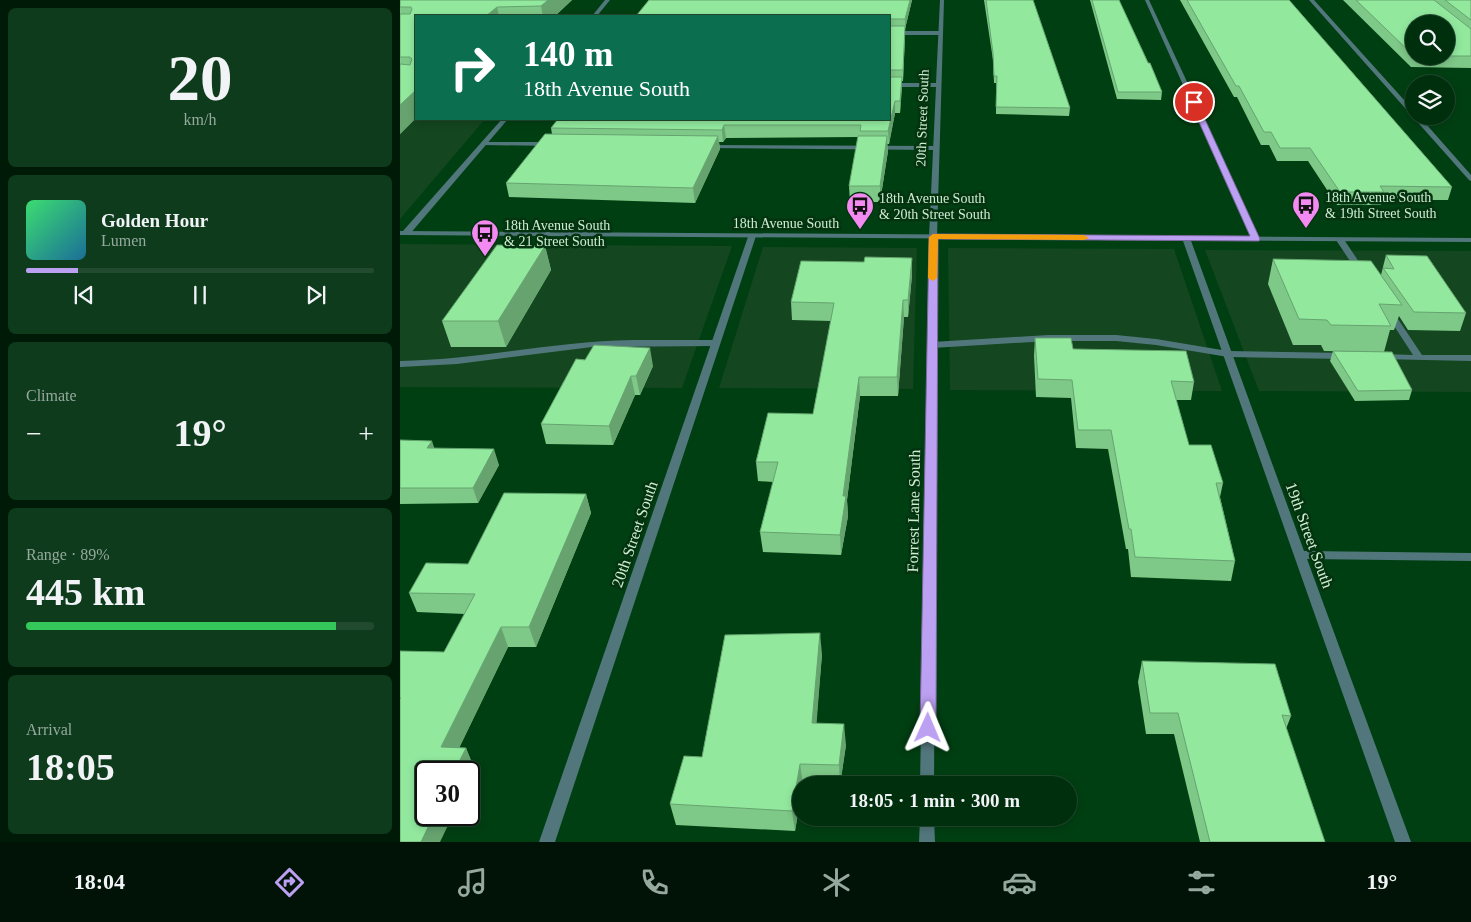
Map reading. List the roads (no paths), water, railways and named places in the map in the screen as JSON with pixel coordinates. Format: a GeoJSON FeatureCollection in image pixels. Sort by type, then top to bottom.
{"type":"FeatureCollection","features":[{"type":"Feature","properties":{"kind":"street"},"geometry":{"type":"LineString","coordinates":[[595,15],[608,0]]}},
{"type":"Feature","properties":{"kind":"street","name":"20th Street South"},"geometry":{"type":"LineString","coordinates":[[933,237],[942,0]]}},
{"type":"Feature","properties":{"kind":"street"},"geometry":{"type":"LineString","coordinates":[[1147,0],[1256,239]]}},
{"type":"Feature","properties":{"kind":"street"},"geometry":{"type":"LineString","coordinates":[[1311,0],[1405,106]]}},
{"type":"Feature","properties":{"kind":"street"},"geometry":{"type":"LineString","coordinates":[[890,33],[940,33]]}},
{"type":"Feature","properties":{"kind":"street"},"geometry":{"type":"LineString","coordinates":[[890,85],[938,85]]}},
{"type":"Feature","properties":{"kind":"street"},"geometry":{"type":"LineString","coordinates":[[403,233],[504,120]]}},
{"type":"Feature","properties":{"kind":"street"},"geometry":{"type":"LineString","coordinates":[[1422,125],[1471,179]]}},
{"type":"Feature","properties":{"kind":"street"},"geometry":{"type":"LineString","coordinates":[[484,143],[563,144]]}},
{"type":"Feature","properties":{"kind":"street"},"geometry":{"type":"LineString","coordinates":[[700,146],[936,148]]}},
{"type":"Feature","properties":{"kind":"street","name":"18th Avenue South"},"geometry":{"type":"LineString","coordinates":[[403,233],[1471,240]]}},
{"type":"Feature","properties":{"kind":"street","name":"20th Street South"},"geometry":{"type":"LineString","coordinates":[[548,842],[752,236]]}},
{"type":"Feature","properties":{"kind":"street","name":"Forrest Lane South"},"geometry":{"type":"LineString","coordinates":[[927,776],[933,237]]}},
{"type":"Feature","properties":{"kind":"street","name":"19th Street South"},"geometry":{"type":"LineString","coordinates":[[1186,238],[1403,842]]}},
{"type":"Feature","properties":{"kind":"street"},"geometry":{"type":"LineString","coordinates":[[1340,240],[1366,279]]}},
{"type":"Feature","properties":{"kind":"street"},"geometry":{"type":"LineString","coordinates":[[1382,302],[1419,357]]}},
{"type":"Feature","properties":{"kind":"street"},"geometry":{"type":"LineString","coordinates":[[932,345],[1048,338],[1116,338],[1156,342],[1228,354],[1352,356]]}},
{"type":"Feature","properties":{"kind":"street"},"geometry":{"type":"LineString","coordinates":[[400,364],[508,355],[553,347],[609,344],[715,343]]}},
{"type":"Feature","properties":{"kind":"street"},"geometry":{"type":"LineString","coordinates":[[1371,357],[1471,358]]}},
{"type":"Feature","properties":{"kind":"street"},"geometry":{"type":"LineString","coordinates":[[1300,555],[1471,557]]}},
{"type":"Feature","properties":{"kind":"street"},"geometry":{"type":"LineString","coordinates":[[927,826],[927,842]]}},
{"type":"Feature","properties":{"kind":"place","name":"18th Avenue South & 19th Street South"},"geometry":{"type":"Point","coordinates":[1306,229]}},
{"type":"Feature","properties":{"kind":"place","name":"18th Avenue South & 20th Street South"},"geometry":{"type":"Point","coordinates":[860,230]}},
{"type":"Feature","properties":{"kind":"place","name":"18th Avenue South & 21 Street South"},"geometry":{"type":"Point","coordinates":[485,257]}}]}
